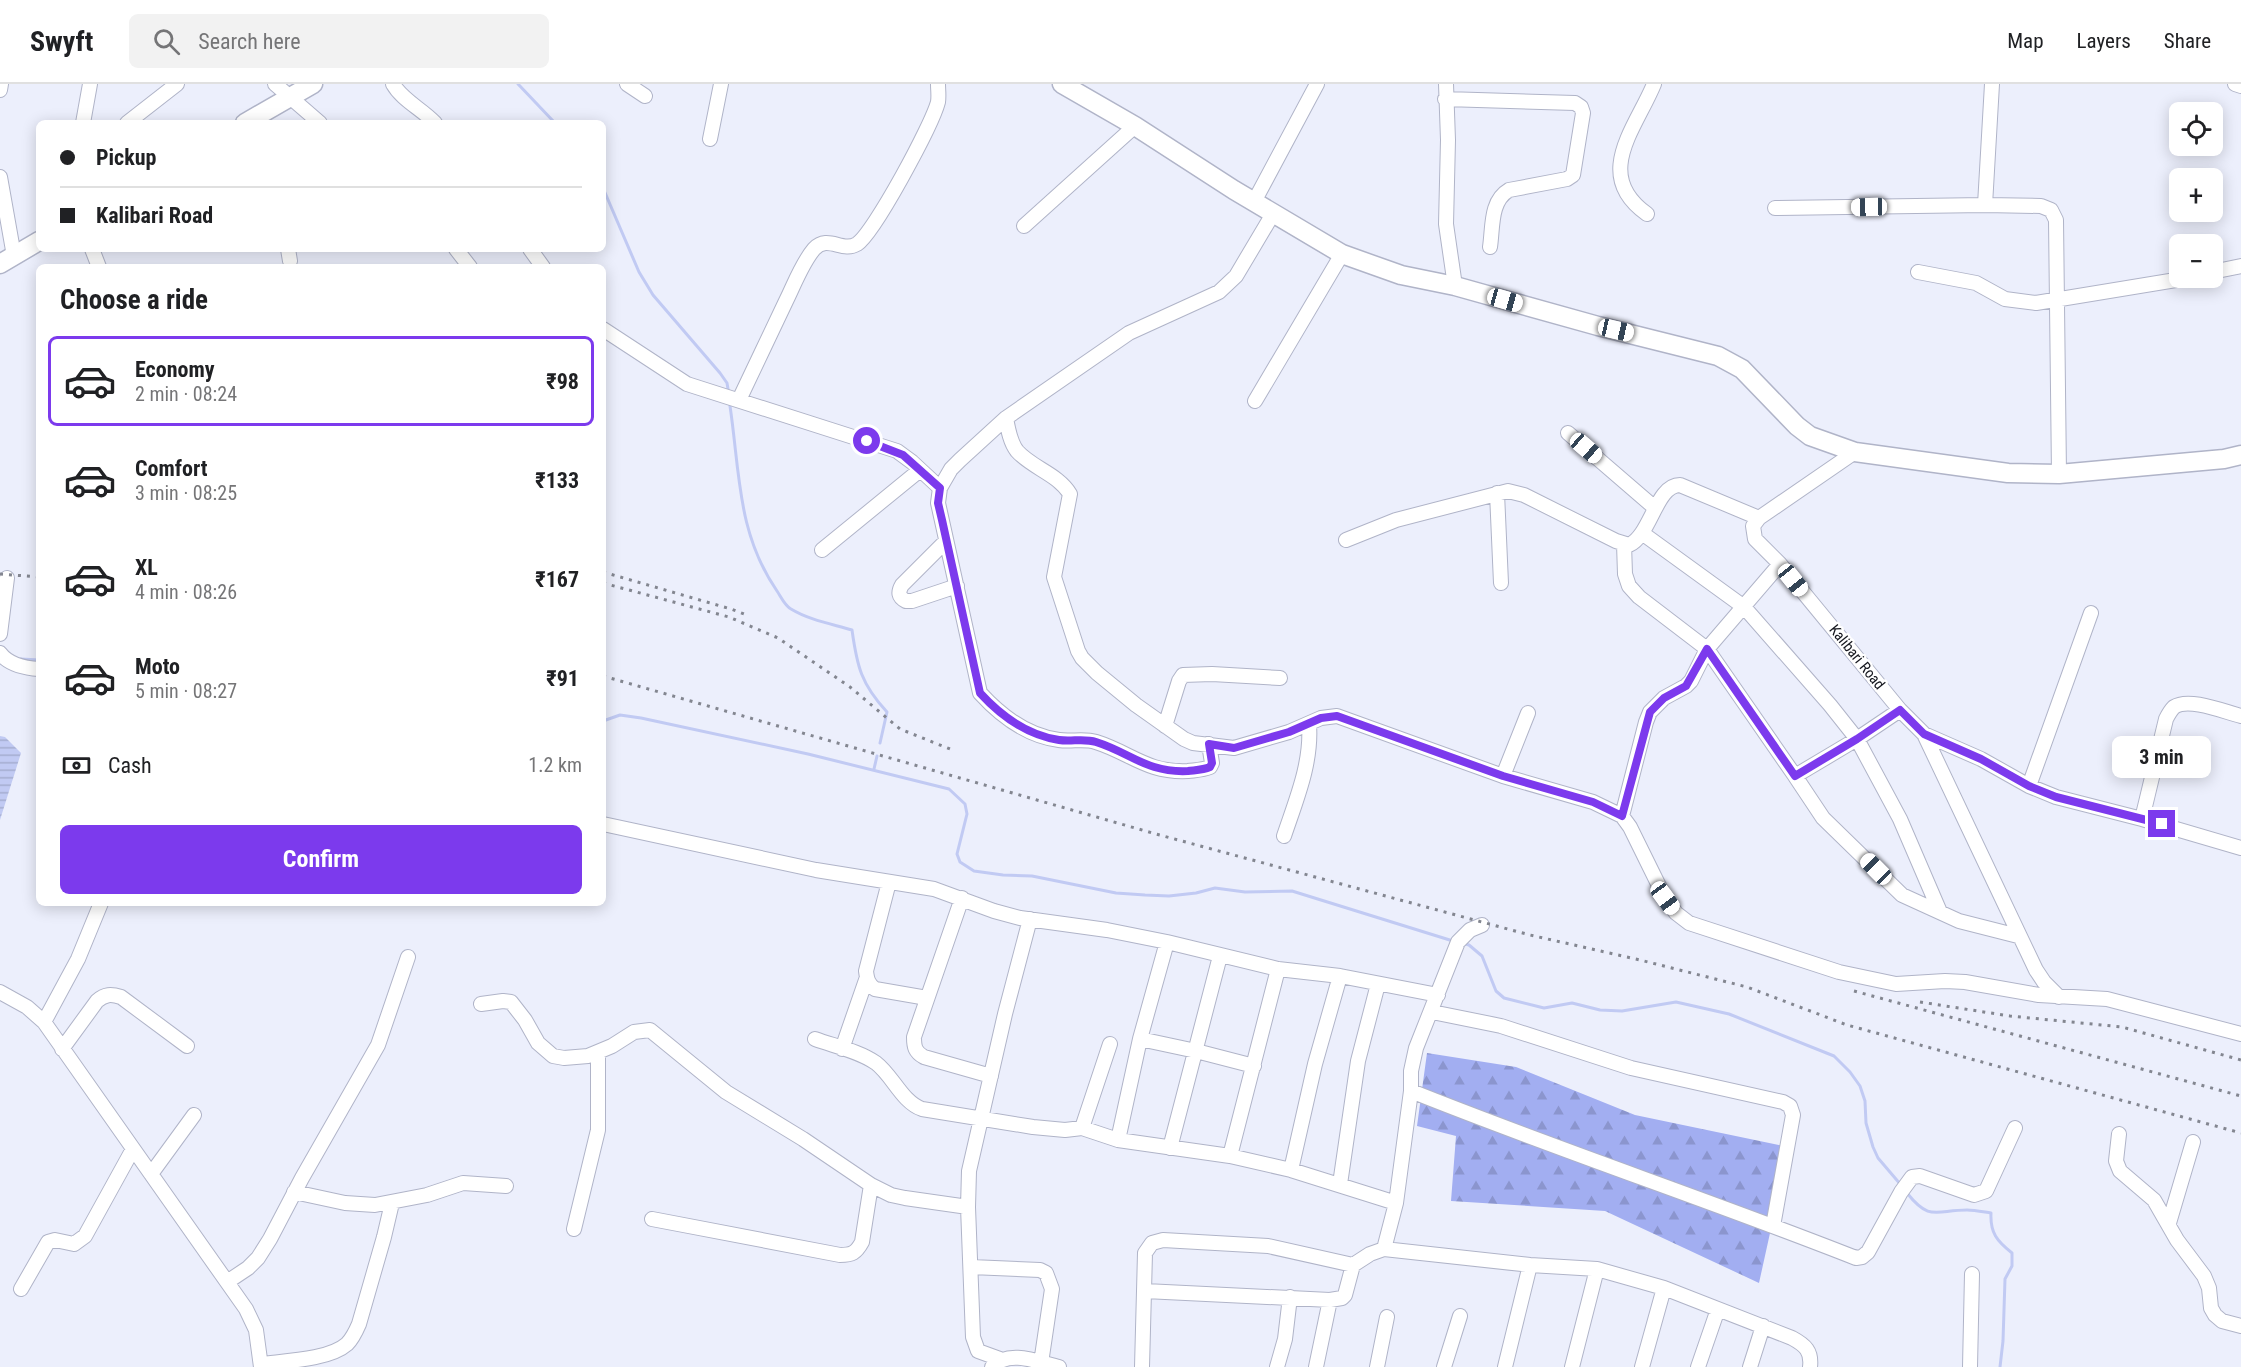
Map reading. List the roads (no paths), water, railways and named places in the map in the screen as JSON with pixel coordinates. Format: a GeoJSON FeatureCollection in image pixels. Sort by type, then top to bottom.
{"type":"FeatureCollection","features":[{"type":"Feature","properties":{"kind":"highway"},"geometry":{"type":"LineString","coordinates":[[254,120],[313,84]]}},
{"type":"Feature","properties":{"kind":"highway"},"geometry":{"type":"LineString","coordinates":[[1062,84],[1135,126],[1234,190],[1255,200],[1342,254],[1401,275],[1455,286],[1598,326],[1718,356],[1742,369],[1790,419],[1810,436],[1855,452],[2008,473],[2059,474],[2214,460],[2241,455]]}},
{"type":"Feature","properties":{"kind":"highway"},"geometry":{"type":"LineString","coordinates":[[7,260],[36,243]]}},
{"type":"Feature","properties":{"kind":"street"},"geometry":{"type":"LineString","coordinates":[[0,90],[1,84]]}},
{"type":"Feature","properties":{"kind":"street"},"geometry":{"type":"LineString","coordinates":[[84,120],[90,84]]}},
{"type":"Feature","properties":{"kind":"street"},"geometry":{"type":"LineString","coordinates":[[131,120],[177,84]]}},
{"type":"Feature","properties":{"kind":"street"},"geometry":{"type":"LineString","coordinates":[[275,84],[317,120]]}},
{"type":"Feature","properties":{"kind":"street"},"geometry":{"type":"LineString","coordinates":[[393,84],[432,120]]}},
{"type":"Feature","properties":{"kind":"street"},"geometry":{"type":"LineString","coordinates":[[627,84],[645,96]]}},
{"type":"Feature","properties":{"kind":"street"},"geometry":{"type":"LineString","coordinates":[[710,139],[720,84]]}},
{"type":"Feature","properties":{"kind":"street"},"geometry":{"type":"LineString","coordinates":[[739,400],[796,281],[814,249],[831,242],[848,247],[855,245],[862,240],[876,220],[934,113],[938,102],[938,84]]}},
{"type":"Feature","properties":{"kind":"street"},"geometry":{"type":"LineString","coordinates":[[1255,200],[1317,84]]}},
{"type":"Feature","properties":{"kind":"street"},"geometry":{"type":"LineString","coordinates":[[1446,84],[1448,140],[1446,224],[1455,286]]}},
{"type":"Feature","properties":{"kind":"street"},"geometry":{"type":"LineString","coordinates":[[1647,214],[1631,200],[1620,168],[1623,145],[1654,84]]}},
{"type":"Feature","properties":{"kind":"street"},"geometry":{"type":"LineString","coordinates":[[1985,206],[1992,84]]}},
{"type":"Feature","properties":{"kind":"street"},"geometry":{"type":"LineString","coordinates":[[2235,84],[2241,86]]}},
{"type":"Feature","properties":{"kind":"street"},"geometry":{"type":"LineString","coordinates":[[1445,99],[1575,103],[1581,107],[1573,175],[1567,179],[1509,190],[1501,195],[1496,201],[1490,247]]}},
{"type":"Feature","properties":{"kind":"street"},"geometry":{"type":"LineString","coordinates":[[1024,226],[1135,126]]}},
{"type":"Feature","properties":{"kind":"street"},"geometry":{"type":"LineString","coordinates":[[0,177],[7,260]]}},
{"type":"Feature","properties":{"kind":"street"},"geometry":{"type":"LineString","coordinates":[[1775,208],[2041,206],[2051,210],[2056,220],[2059,474]]}},
{"type":"Feature","properties":{"kind":"street"},"geometry":{"type":"LineString","coordinates":[[1209,744],[1212,763],[1204,770],[1170,770],[1152,767],[1097,742],[1050,738],[1026,730],[993,707],[980,693],[938,503],[940,488],[951,468],[1006,418],[1129,333],[1219,292],[1236,276],[1274,212]]}},
{"type":"Feature","properties":{"kind":"street"},"geometry":{"type":"LineString","coordinates":[[458,252],[468,264]]}},
{"type":"Feature","properties":{"kind":"street"},"geometry":{"type":"LineString","coordinates":[[1255,401],[1342,254]]}},
{"type":"Feature","properties":{"kind":"street"},"geometry":{"type":"LineString","coordinates":[[2223,270],[2241,266]]}},
{"type":"Feature","properties":{"kind":"street"},"geometry":{"type":"LineString","coordinates":[[1918,272],[1976,284],[2005,299],[2036,303],[2169,281]]}},
{"type":"Feature","properties":{"kind":"street"},"geometry":{"type":"LineString","coordinates":[[606,331],[687,384],[888,447],[903,455],[940,488]]}},
{"type":"Feature","properties":{"kind":"street"},"geometry":{"type":"LineString","coordinates":[[1006,418],[1009,434],[1017,451],[1062,484],[1070,494],[1054,577],[1082,658],[1136,705],[1193,743],[1234,748],[1289,732],[1321,718],[1337,716],[1503,776],[1593,802],[1622,816],[1630,827],[1665,898],[1676,913],[1689,923],[1839,972],[1896,984],[1965,982],[2039,995],[2106,999],[2241,1034]]}},
{"type":"Feature","properties":{"kind":"street"},"geometry":{"type":"LineString","coordinates":[[1568,433],[1655,508]]}},
{"type":"Feature","properties":{"kind":"street"},"geometry":{"type":"LineString","coordinates":[[1346,540],[1396,520],[1508,491],[1524,495],[1624,544],[1633,543],[1642,533],[1667,490],[1674,485],[1680,485],[1759,518],[1855,452]]}},
{"type":"Feature","properties":{"kind":"street"},"geometry":{"type":"LineString","coordinates":[[822,550],[920,470]]}},
{"type":"Feature","properties":{"kind":"street"},"geometry":{"type":"LineString","coordinates":[[1497,493],[1501,583]]}},
{"type":"Feature","properties":{"kind":"street","name":"Kalibari Road"},"geometry":{"type":"LineString","coordinates":[[1759,518],[1753,526],[1755,539],[1780,564],[1900,710],[1924,734],[1981,759],[2029,786],[2056,797],[2241,848]]}},
{"type":"Feature","properties":{"kind":"street"},"geometry":{"type":"LineString","coordinates":[[1642,533],[1744,607],[1857,739],[1899,819],[1940,912]]}},
{"type":"Feature","properties":{"kind":"street"},"geometry":{"type":"LineString","coordinates":[[946,541],[902,585],[898,591],[899,596],[906,601],[912,601],[957,586]]}},
{"type":"Feature","properties":{"kind":"street"},"geometry":{"type":"LineString","coordinates":[[1624,544],[1625,574],[1629,586],[1639,597],[1707,649],[1823,818],[1902,895],[1977,927],[2018,936]]}},
{"type":"Feature","properties":{"kind":"street"},"geometry":{"type":"LineString","coordinates":[[1622,816],[1650,712],[1664,698],[1686,686],[1707,649],[1780,564]]}},
{"type":"Feature","properties":{"kind":"street"},"geometry":{"type":"LineString","coordinates":[[0,634],[7,578]]}},
{"type":"Feature","properties":{"kind":"street"},"geometry":{"type":"LineString","coordinates":[[2029,786],[2091,613]]}},
{"type":"Feature","properties":{"kind":"street"},"geometry":{"type":"LineString","coordinates":[[0,653],[4,658],[16,664],[36,668]]}},
{"type":"Feature","properties":{"kind":"street"},"geometry":{"type":"LineString","coordinates":[[1165,726],[1183,675],[1228,674],[1280,678]]}},
{"type":"Feature","properties":{"kind":"street"},"geometry":{"type":"LineString","coordinates":[[2142,819],[2166,719],[2173,708],[2184,703],[2241,716]]}},
{"type":"Feature","properties":{"kind":"street"},"geometry":{"type":"LineString","coordinates":[[1795,776],[1900,710]]}},
{"type":"Feature","properties":{"kind":"street"},"geometry":{"type":"LineString","coordinates":[[1503,776],[1528,713]]}},
{"type":"Feature","properties":{"kind":"street"},"geometry":{"type":"LineString","coordinates":[[1284,836],[1308,758],[1311,741],[1309,724]]}},
{"type":"Feature","properties":{"kind":"street"},"geometry":{"type":"LineString","coordinates":[[1924,734],[2018,936],[2044,982],[2059,997]]}},
{"type":"Feature","properties":{"kind":"street"},"geometry":{"type":"LineString","coordinates":[[606,825],[816,870],[934,889],[993,911],[1030,920],[1107,930],[1278,969],[1340,976],[1438,995]]}},
{"type":"Feature","properties":{"kind":"street"},"geometry":{"type":"LineString","coordinates":[[889,882],[866,971],[867,977],[870,985],[875,989],[927,998]]}},
{"type":"Feature","properties":{"kind":"street"},"geometry":{"type":"LineString","coordinates":[[962,898],[914,1037],[914,1047],[918,1054],[991,1076]]}},
{"type":"Feature","properties":{"kind":"street"},"geometry":{"type":"LineString","coordinates":[[44,1022],[78,959],[100,906]]}},
{"type":"Feature","properties":{"kind":"street"},"geometry":{"type":"LineString","coordinates":[[1030,920],[971,1161],[968,1206],[973,1337],[978,1351],[996,1363],[1023,1359],[1059,1367]]}},
{"type":"Feature","properties":{"kind":"street"},"geometry":{"type":"LineString","coordinates":[[1384,1250],[1396,1203],[1411,1091],[1411,1071],[1416,1048],[1458,942],[1470,930],[1482,925]]}},
{"type":"Feature","properties":{"kind":"street"},"geometry":{"type":"LineString","coordinates":[[1118,1140],[1140,1039],[1167,942]]}},
{"type":"Feature","properties":{"kind":"street"},"geometry":{"type":"LineString","coordinates":[[1170,1148],[1220,956]]}},
{"type":"Feature","properties":{"kind":"street"},"geometry":{"type":"LineString","coordinates":[[227,1282],[258,1258],[378,1045],[408,957]]}},
{"type":"Feature","properties":{"kind":"street"},"geometry":{"type":"LineString","coordinates":[[1230,1156],[1278,969]]}},
{"type":"Feature","properties":{"kind":"street"},"geometry":{"type":"LineString","coordinates":[[1291,1170],[1315,1064],[1340,976]]}},
{"type":"Feature","properties":{"kind":"street"},"geometry":{"type":"LineString","coordinates":[[842,1049],[867,977]]}},
{"type":"Feature","properties":{"kind":"street"},"geometry":{"type":"LineString","coordinates":[[1340,1184],[1358,1061],[1378,984]]}},
{"type":"Feature","properties":{"kind":"street"},"geometry":{"type":"LineString","coordinates":[[0,992],[27,1007],[44,1022],[227,1282],[251,1318],[259,1344],[261,1366],[329,1353],[338,1350],[353,1336],[359,1324],[392,1203]]}},
{"type":"Feature","properties":{"kind":"street"},"geometry":{"type":"LineString","coordinates":[[62,1049],[97,1001],[103,996],[112,994],[121,997],[187,1046]]}},
{"type":"Feature","properties":{"kind":"street"},"geometry":{"type":"LineString","coordinates":[[481,1004],[511,1002],[538,1043],[553,1056],[564,1058],[598,1053],[634,1032],[650,1030],[726,1092],[803,1139],[871,1185],[891,1195],[904,1198],[968,1206]]}},
{"type":"Feature","properties":{"kind":"street"},"geometry":{"type":"LineString","coordinates":[[1432,1012],[1501,1026],[1631,1068],[1783,1102],[1790,1106],[1793,1115],[1773,1226]]}},
{"type":"Feature","properties":{"kind":"street"},"geometry":{"type":"LineString","coordinates":[[815,1039],[866,1057],[882,1068],[915,1107],[932,1112],[1051,1129],[1082,1128],[1118,1140],[1230,1156],[1291,1170],[1396,1203]]}},
{"type":"Feature","properties":{"kind":"street"},"geometry":{"type":"LineString","coordinates":[[1140,1039],[1254,1066]]}},
{"type":"Feature","properties":{"kind":"street"},"geometry":{"type":"LineString","coordinates":[[1082,1128],[1110,1044]]}},
{"type":"Feature","properties":{"kind":"street"},"geometry":{"type":"LineString","coordinates":[[574,1229],[598,1130],[598,1053]]}},
{"type":"Feature","properties":{"kind":"street"},"geometry":{"type":"LineString","coordinates":[[1411,1091],[1514,1132],[1856,1258],[1868,1252],[1904,1187],[1912,1177],[1920,1176],[1974,1195],[1986,1191],[2014,1128]]}},
{"type":"Feature","properties":{"kind":"street"},"geometry":{"type":"LineString","coordinates":[[151,1174],[194,1115]]}},
{"type":"Feature","properties":{"kind":"street"},"geometry":{"type":"LineString","coordinates":[[2119,1134],[2116,1161],[2120,1171],[2154,1200],[2177,1240],[2204,1276],[2215,1316],[2222,1321],[2241,1326]]}},
{"type":"Feature","properties":{"kind":"street"},"geometry":{"type":"LineString","coordinates":[[2169,1223],[2193,1142]]}},
{"type":"Feature","properties":{"kind":"street"},"geometry":{"type":"LineString","coordinates":[[21,1289],[48,1242],[55,1240],[74,1244],[85,1236],[133,1149]]}},
{"type":"Feature","properties":{"kind":"street"},"geometry":{"type":"LineString","coordinates":[[294,1192],[345,1203],[375,1205],[427,1195],[463,1183],[506,1186]]}},
{"type":"Feature","properties":{"kind":"street"},"geometry":{"type":"LineString","coordinates":[[652,1219],[840,1256],[851,1255],[857,1251],[862,1242],[871,1185]]}},
{"type":"Feature","properties":{"kind":"street"},"geometry":{"type":"LineString","coordinates":[[1142,1367],[1145,1252],[1152,1243],[1163,1240],[1268,1246],[1353,1265]]}},
{"type":"Feature","properties":{"kind":"street"},"geometry":{"type":"LineString","coordinates":[[1145,1291],[1330,1300],[1342,1298],[1345,1295],[1353,1265],[1370,1254],[1384,1250],[1530,1265],[1597,1269],[1664,1288],[1763,1326],[1805,1345],[1810,1354],[1810,1367]]}},
{"type":"Feature","properties":{"kind":"street"},"geometry":{"type":"LineString","coordinates":[[1505,1367],[1530,1265]]}},
{"type":"Feature","properties":{"kind":"street"},"geometry":{"type":"LineString","coordinates":[[971,1267],[1040,1270],[1046,1273],[1052,1289],[1041,1363]]}},
{"type":"Feature","properties":{"kind":"street"},"geometry":{"type":"LineString","coordinates":[[1572,1367],[1597,1269]]}},
{"type":"Feature","properties":{"kind":"street"},"geometry":{"type":"LineString","coordinates":[[1970,1367],[1972,1274]]}},
{"type":"Feature","properties":{"kind":"street"},"geometry":{"type":"LineString","coordinates":[[1642,1367],[1664,1288]]}},
{"type":"Feature","properties":{"kind":"street"},"geometry":{"type":"LineString","coordinates":[[1277,1367],[1285,1339],[1290,1297]]}},
{"type":"Feature","properties":{"kind":"street"},"geometry":{"type":"LineString","coordinates":[[1316,1367],[1330,1300]]}},
{"type":"Feature","properties":{"kind":"street"},"geometry":{"type":"LineString","coordinates":[[1698,1367],[1718,1309]]}},
{"type":"Feature","properties":{"kind":"street"},"geometry":{"type":"LineString","coordinates":[[1444,1367],[1460,1316]]}},
{"type":"Feature","properties":{"kind":"street"},"geometry":{"type":"LineString","coordinates":[[1377,1367],[1387,1317]]}},
{"type":"Feature","properties":{"kind":"street"},"geometry":{"type":"LineString","coordinates":[[1750,1367],[1763,1326]]}},
{"type":"Feature","properties":{"kind":"waterway"},"geometry":{"type":"LineString","coordinates":[[518,84],[552,120]]}},
{"type":"Feature","properties":{"kind":"waterway"},"geometry":{"type":"LineString","coordinates":[[606,195],[639,272],[653,295],[720,373],[728,389]]}},
{"type":"Feature","properties":{"kind":"waterway"},"geometry":{"type":"LineString","coordinates":[[730,406],[742,502],[754,547],[764,569],[789,608],[813,619],[852,630],[862,674],[871,692],[887,712],[880,743]]}},
{"type":"Feature","properties":{"kind":"waterway"},"geometry":{"type":"LineString","coordinates":[[21,659],[36,660]]}},
{"type":"Feature","properties":{"kind":"waterway"},"geometry":{"type":"LineString","coordinates":[[606,720],[620,715],[641,718],[808,754],[949,789],[965,804],[967,814],[957,854],[960,862],[974,871],[1032,876],[1116,893],[1145,895],[1169,896],[1215,888],[1245,892],[1292,891],[1453,941]]}},
{"type":"Feature","properties":{"kind":"waterway"},"geometry":{"type":"LineString","coordinates":[[874,769],[877,756]]}},
{"type":"Feature","properties":{"kind":"waterway"},"geometry":{"type":"LineString","coordinates":[[1462,943],[1469,945],[1482,956],[1496,991],[1504,998],[1544,1008],[1572,1003],[1600,1010],[1622,1011],[1676,1002],[1729,1014],[1834,1056],[1860,1086],[1865,1101],[1866,1123],[1873,1147],[1878,1158],[1901,1185]]}},
{"type":"Feature","properties":{"kind":"waterway"},"geometry":{"type":"LineString","coordinates":[[1907,1193],[1928,1211],[1970,1210],[1991,1213],[1996,1236],[2012,1253],[2012,1266],[2005,1279],[2000,1367]]}},
{"type":"Feature","properties":{"kind":"railway"},"geometry":{"type":"LineString","coordinates":[[606,573],[744,614]]}},
{"type":"Feature","properties":{"kind":"railway"},"geometry":{"type":"LineString","coordinates":[[0,574],[36,577]]}},
{"type":"Feature","properties":{"kind":"railway"},"geometry":{"type":"LineString","coordinates":[[606,584],[729,617],[778,638],[850,687],[900,729],[950,749]]}},
{"type":"Feature","properties":{"kind":"railway"},"geometry":{"type":"LineString","coordinates":[[606,677],[1156,834],[1530,935],[1747,987],[1847,1025],[2241,1133]]}},
{"type":"Feature","properties":{"kind":"railway"},"geometry":{"type":"LineString","coordinates":[[1854,991],[2241,1096]]}},
{"type":"Feature","properties":{"kind":"railway"},"geometry":{"type":"LineString","coordinates":[[1920,1002],[2010,1016],[2122,1027],[2241,1060]]}}]}
